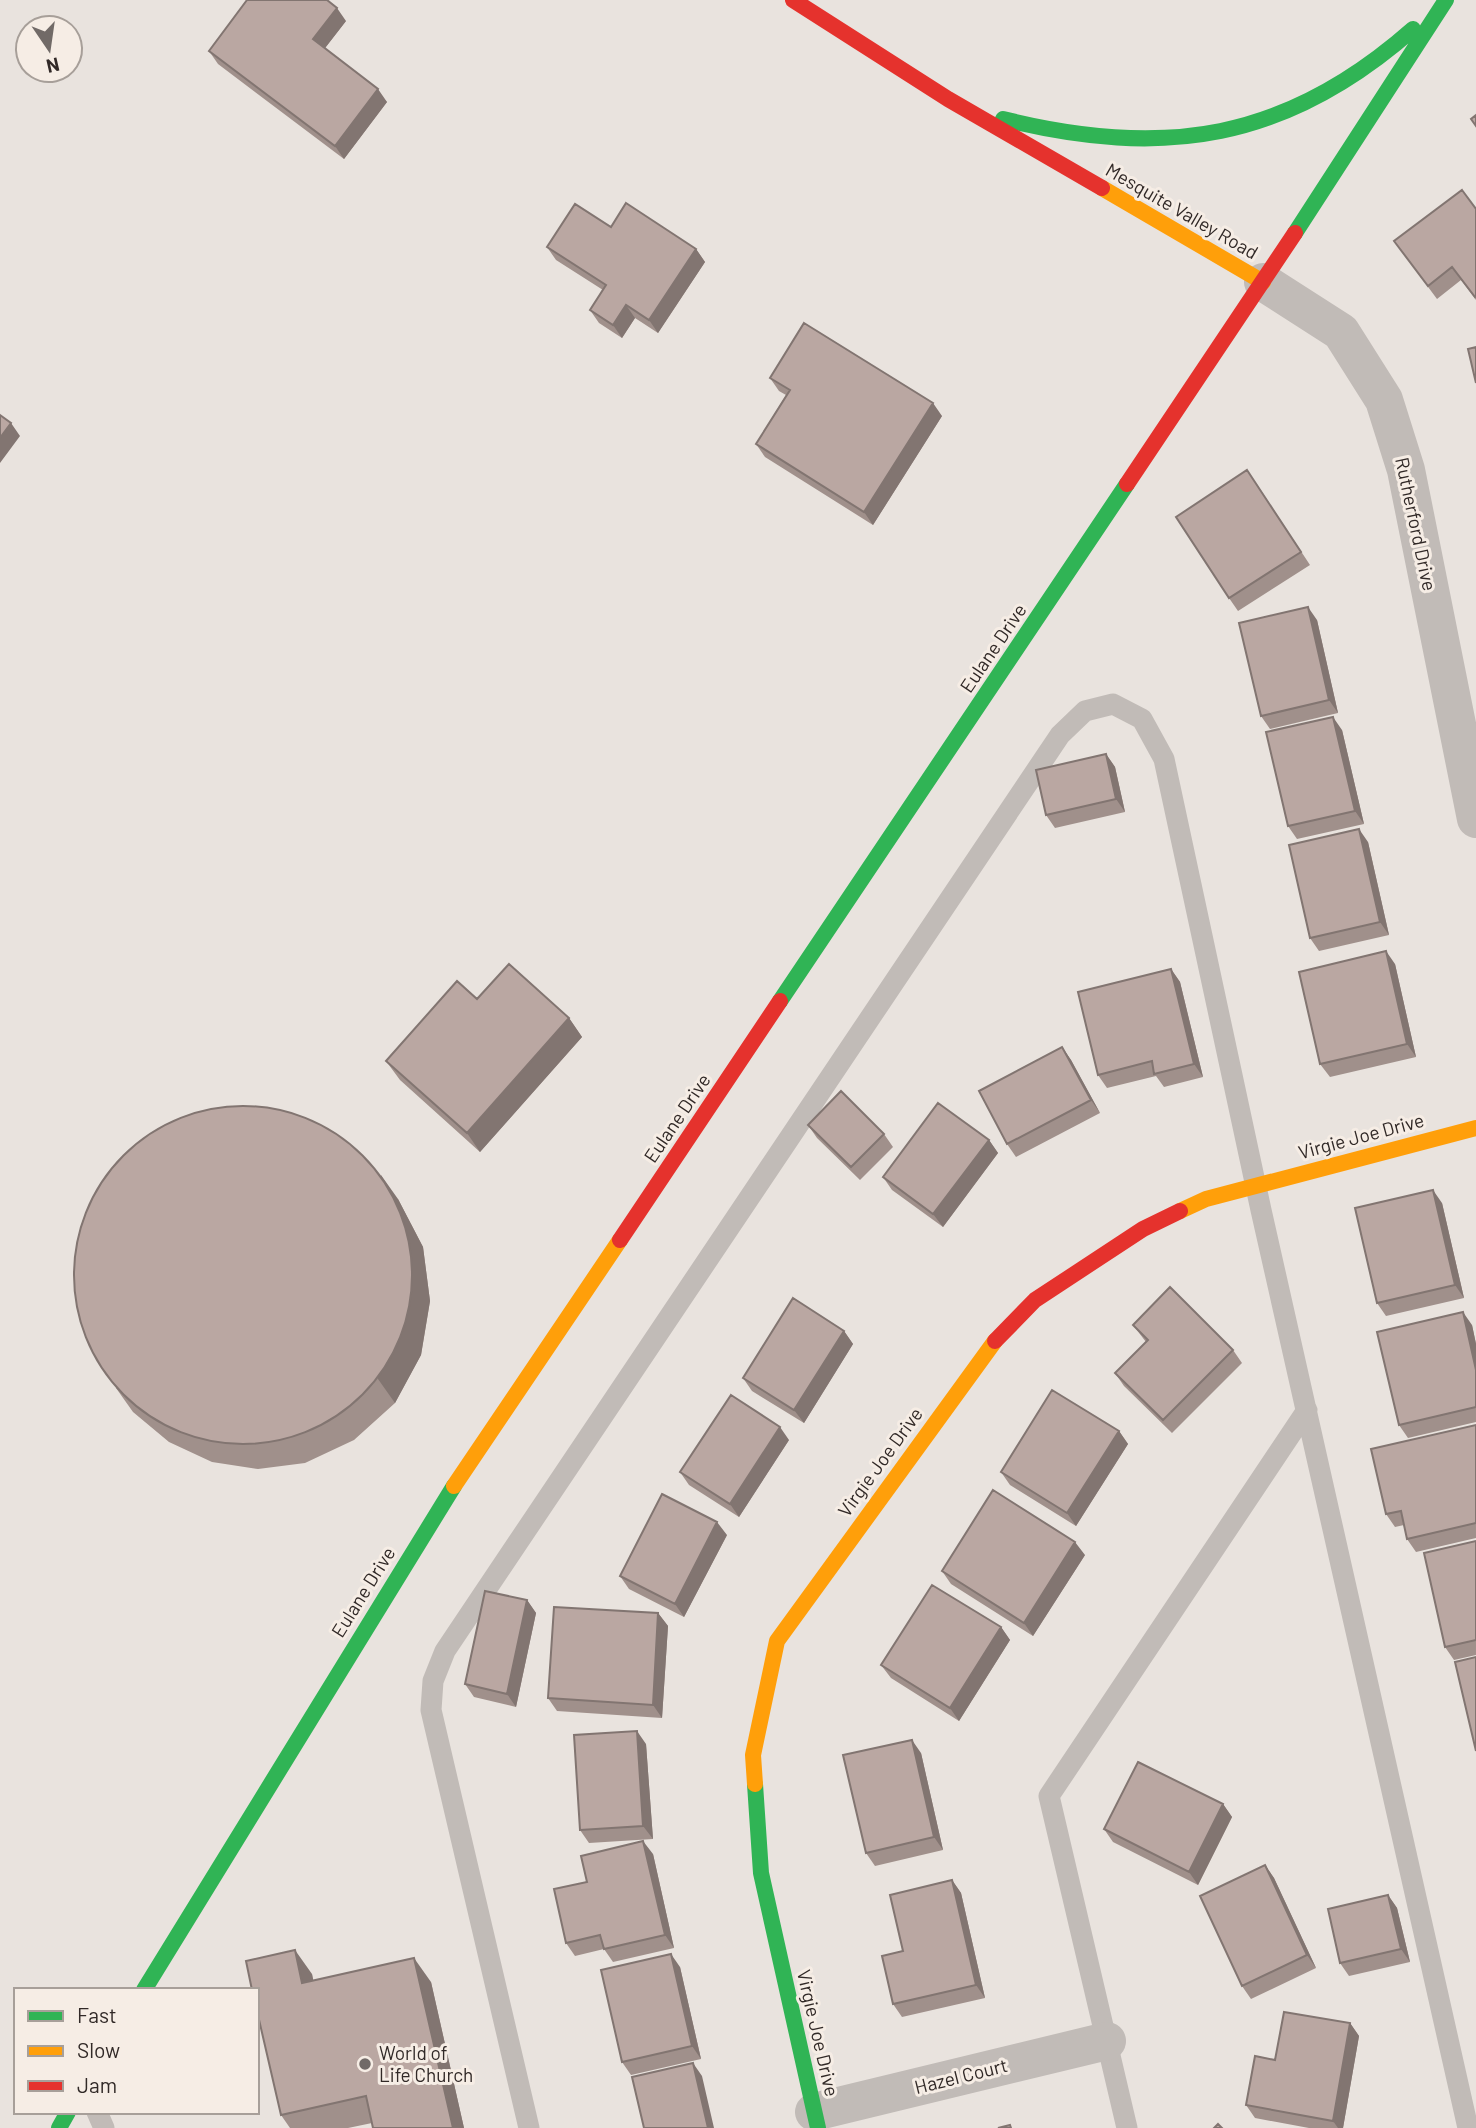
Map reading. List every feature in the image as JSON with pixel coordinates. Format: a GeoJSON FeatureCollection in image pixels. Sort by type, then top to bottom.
{"type":"FeatureCollection","features":[{"type":"Feature","properties":{"kind":"street","name":"Mesquite Valley Road"},"geometry":{"type":"LineString","coordinates":[[793,0],[967,109],[1263,282],[1444,3]]}},
{"type":"Feature","properties":{"kind":"street"},"geometry":{"type":"LineString","coordinates":[[967,109],[1083,136],[1148,140],[1223,129],[1283,113],[1358,75],[1444,3]]}},
{"type":"Feature","properties":{"kind":"street","name":"Rutherford Drive"},"geometry":{"type":"LineString","coordinates":[[1263,282],[1340,332],[1384,400],[1406,470],[1476,819]]}},
{"type":"Feature","properties":{"kind":"street","name":"Eulane Drive"},"geometry":{"type":"LineString","coordinates":[[145,1988],[431,1521],[1263,282]]}},
{"type":"Feature","properties":{"kind":"street","name":"Virgie Joe Drive"},"geometry":{"type":"LineString","coordinates":[[816,2120],[761,1873],[753,1755],[777,1641],[985,1351],[1035,1300],[1143,1229],[1206,1199],[1476,1128]]}},
{"type":"Feature","properties":{"kind":"street","name":"Hazel Court"},"geometry":{"type":"LineString","coordinates":[[816,2120],[1107,2041]]}},
{"type":"Feature","properties":{"kind":"lane"},"geometry":{"type":"LineString","coordinates":[[528,2128],[431,1710],[433,1681],[445,1651],[1052,746],[1085,711],[1113,704],[1142,719],[1164,759],[1256,1186],[1468,2128]]}},
{"type":"Feature","properties":{"kind":"lane"},"geometry":{"type":"LineString","coordinates":[[1127,2128],[1049,1797],[1307,1410]]}},
{"type":"Feature","properties":{"kind":"building"},"geometry":{"type":"Polygon","coordinates":[[[247,0],[327,0],[337,8],[313,39],[378,89],[335,146],[209,51],[247,0]]]}},
{"type":"Feature","properties":{"kind":"building"},"geometry":{"type":"Polygon","coordinates":[[[1462,190],[1476,209],[1475,297],[1452,267],[1428,286],[1394,241],[1462,190]]]}},
{"type":"Feature","properties":{"kind":"building"},"geometry":{"type":"Polygon","coordinates":[[[626,203],[696,249],[649,320],[626,305],[613,325],[590,310],[606,285],[547,247],[575,204],[611,227],[626,203]]]}},
{"type":"Feature","properties":{"kind":"building"},"geometry":{"type":"Polygon","coordinates":[[[804,323],[933,403],[864,512],[756,444],[790,390],[770,378],[804,323]]]}},
{"type":"Feature","properties":{"kind":"building"},"geometry":{"type":"Polygon","coordinates":[[[1476,347],[1476,383],[1468,349],[1476,347]]]}},
{"type":"Feature","properties":{"kind":"building"},"geometry":{"type":"Polygon","coordinates":[[[0,415],[11,423],[0,438],[0,415]]]}},
{"type":"Feature","properties":{"kind":"building"},"geometry":{"type":"Polygon","coordinates":[[[1247,470],[1301,552],[1229,598],[1176,517],[1247,470]]]}},
{"type":"Feature","properties":{"kind":"building"},"geometry":{"type":"Polygon","coordinates":[[[1308,607],[1329,700],[1261,716],[1239,623],[1308,607]]]}},
{"type":"Feature","properties":{"kind":"building"},"geometry":{"type":"Polygon","coordinates":[[[1333,717],[1355,811],[1288,826],[1266,732],[1333,717]]]}},
{"type":"Feature","properties":{"kind":"building"},"geometry":{"type":"Polygon","coordinates":[[[1106,754],[1116,799],[1046,815],[1036,770],[1106,754]]]}},
{"type":"Feature","properties":{"kind":"building"},"geometry":{"type":"Polygon","coordinates":[[[1359,829],[1380,922],[1310,938],[1289,845],[1359,829]]]}},
{"type":"Feature","properties":{"kind":"building"},"geometry":{"type":"Polygon","coordinates":[[[1386,951],[1407,1044],[1320,1064],[1299,972],[1386,951]]]}},
{"type":"Feature","properties":{"kind":"building"},"geometry":{"type":"Polygon","coordinates":[[[509,964],[569,1018],[467,1133],[386,1061],[457,981],[477,999],[509,964]]]}},
{"type":"Feature","properties":{"kind":"building"},"geometry":{"type":"Polygon","coordinates":[[[1171,969],[1194,1064],[1154,1074],[1152,1061],[1098,1075],[1078,992],[1171,969]]]}},
{"type":"Feature","properties":{"kind":"building"},"geometry":{"type":"Polygon","coordinates":[[[1062,1047],[1091,1100],[1007,1144],[979,1091],[1062,1047]]]}},
{"type":"Feature","properties":{"kind":"building"},"geometry":{"type":"Polygon","coordinates":[[[841,1091],[884,1134],[851,1167],[808,1125],[841,1091]]]}},
{"type":"Feature","properties":{"kind":"building"},"geometry":{"type":"Polygon","coordinates":[[[938,1103],[989,1140],[933,1214],[883,1177],[938,1103]]]}},
{"type":"Feature","properties":{"kind":"building"},"geometry":{"type":"Polygon","coordinates":[[[243,1106],[276,1110],[307,1119],[337,1135],[362,1156],[383,1181],[399,1211],[408,1242],[412,1275],[408,1308],[399,1339],[383,1369],[362,1394],[337,1415],[307,1431],[276,1440],[243,1444],[210,1440],[179,1431],[149,1415],[124,1394],[103,1369],[87,1339],[78,1308],[74,1275],[78,1242],[87,1211],[103,1181],[124,1156],[149,1135],[179,1119],[210,1110],[243,1106]]]}},
{"type":"Feature","properties":{"kind":"building"},"geometry":{"type":"Polygon","coordinates":[[[1433,1190],[1455,1285],[1377,1303],[1355,1208],[1433,1190]]]}},
{"type":"Feature","properties":{"kind":"building"},"geometry":{"type":"Polygon","coordinates":[[[1170,1287],[1233,1350],[1163,1420],[1115,1373],[1148,1340],[1133,1325],[1170,1287]]]}},
{"type":"Feature","properties":{"kind":"building"},"geometry":{"type":"Polygon","coordinates":[[[793,1298],[844,1331],[794,1410],[743,1378],[793,1298]]]}},
{"type":"Feature","properties":{"kind":"building"},"geometry":{"type":"Polygon","coordinates":[[[1463,1312],[1476,1370],[1476,1407],[1399,1425],[1377,1332],[1463,1312]]]}},
{"type":"Feature","properties":{"kind":"building"},"geometry":{"type":"Polygon","coordinates":[[[1052,1390],[1119,1431],[1067,1513],[1001,1472],[1052,1390]]]}},
{"type":"Feature","properties":{"kind":"building"},"geometry":{"type":"Polygon","coordinates":[[[731,1395],[780,1427],[730,1504],[680,1472],[731,1395]]]}},
{"type":"Feature","properties":{"kind":"building"},"geometry":{"type":"Polygon","coordinates":[[[1476,1425],[1476,1523],[1407,1539],[1401,1511],[1386,1514],[1371,1449],[1476,1425]]]}},
{"type":"Feature","properties":{"kind":"building"},"geometry":{"type":"Polygon","coordinates":[[[993,1490],[1075,1542],[1024,1623],[942,1571],[993,1490]]]}},
{"type":"Feature","properties":{"kind":"building"},"geometry":{"type":"Polygon","coordinates":[[[662,1494],[717,1522],[675,1604],[620,1576],[662,1494]]]}},
{"type":"Feature","properties":{"kind":"building"},"geometry":{"type":"Polygon","coordinates":[[[1476,1541],[1476,1640],[1445,1647],[1424,1553],[1476,1541]]]}},
{"type":"Feature","properties":{"kind":"building"},"geometry":{"type":"Polygon","coordinates":[[[932,1585],[1001,1627],[950,1708],[881,1665],[932,1585]]]}},
{"type":"Feature","properties":{"kind":"building"},"geometry":{"type":"Polygon","coordinates":[[[485,1591],[527,1600],[507,1694],[465,1684],[485,1591]]]}},
{"type":"Feature","properties":{"kind":"building"},"geometry":{"type":"Polygon","coordinates":[[[554,1607],[658,1613],[653,1705],[548,1698],[554,1607]]]}},
{"type":"Feature","properties":{"kind":"building"},"geometry":{"type":"Polygon","coordinates":[[[1476,1657],[1476,1751],[1455,1662],[1476,1657]]]}},
{"type":"Feature","properties":{"kind":"building"},"geometry":{"type":"Polygon","coordinates":[[[637,1731],[643,1826],[580,1830],[574,1735],[637,1731]]]}},
{"type":"Feature","properties":{"kind":"building"},"geometry":{"type":"Polygon","coordinates":[[[912,1740],[934,1837],[866,1853],[843,1755],[912,1740]]]}},
{"type":"Feature","properties":{"kind":"building"},"geometry":{"type":"Polygon","coordinates":[[[1138,1762],[1223,1804],[1189,1872],[1104,1829],[1138,1762]]]}},
{"type":"Feature","properties":{"kind":"building"},"geometry":{"type":"Polygon","coordinates":[[[643,1841],[665,1935],[604,1949],[600,1935],[566,1943],[554,1889],[587,1882],[581,1856],[643,1841]]]}},
{"type":"Feature","properties":{"kind":"building"},"geometry":{"type":"Polygon","coordinates":[[[1265,1865],[1307,1955],[1242,1986],[1200,1896],[1265,1865]]]}},
{"type":"Feature","properties":{"kind":"building"},"geometry":{"type":"Polygon","coordinates":[[[952,1880],[976,1985],[893,2004],[882,1956],[903,1951],[890,1895],[952,1880]]]}},
{"type":"Feature","properties":{"kind":"building"},"geometry":{"type":"Polygon","coordinates":[[[1388,1895],[1401,1949],[1340,1963],[1328,1909],[1388,1895]]]}},
{"type":"Feature","properties":{"kind":"building","name":"World of Life Church"},"geometry":{"type":"Polygon","coordinates":[[[295,1950],[302,1983],[414,1958],[453,2128],[373,2128],[366,2096],[281,2115],[259,2020],[259,1988],[252,1988],[246,1961],[295,1950]]]}},
{"type":"Feature","properties":{"kind":"building"},"geometry":{"type":"Polygon","coordinates":[[[671,1954],[692,2046],[622,2062],[601,1970],[671,1954]]]}},
{"type":"Feature","properties":{"kind":"building"},"geometry":{"type":"Polygon","coordinates":[[[1284,2012],[1350,2023],[1333,2121],[1246,2105],[1255,2056],[1275,2060],[1284,2012]]]}},
{"type":"Feature","properties":{"kind":"building"},"geometry":{"type":"Polygon","coordinates":[[[693,2063],[708,2128],[644,2128],[632,2077],[693,2063]]]}},
{"type":"Feature","properties":{"kind":"traffic: fast"},"geometry":{"type":"LineString","coordinates":[[1295,233],[1446,0]]}},
{"type":"Feature","properties":{"kind":"traffic: fast"},"geometry":{"type":"LineString","coordinates":[[1003,119],[1062,131],[1117,138],[1170,138],[1221,131],[1270,117],[1318,96],[1366,67],[1413,29]]}},
{"type":"Feature","properties":{"kind":"traffic: fast"},"geometry":{"type":"LineString","coordinates":[[780,1001],[1127,484]]}},
{"type":"Feature","properties":{"kind":"traffic: fast"},"geometry":{"type":"LineString","coordinates":[[145,1988],[454,1486]]}},
{"type":"Feature","properties":{"kind":"traffic: fast"},"geometry":{"type":"LineString","coordinates":[[755,1784],[761,1873],[818,2128]]}},
{"type":"Feature","properties":{"kind":"traffic: fast"},"geometry":{"type":"LineString","coordinates":[[59,2128],[67,2114]]}},
{"type":"Feature","properties":{"kind":"traffic: slow"},"geometry":{"type":"LineString","coordinates":[[1102,188],[1263,282]]}},
{"type":"Feature","properties":{"kind":"traffic: slow"},"geometry":{"type":"LineString","coordinates":[[1180,1211],[1206,1199],[1476,1128]]}},
{"type":"Feature","properties":{"kind":"traffic: slow"},"geometry":{"type":"LineString","coordinates":[[454,1486],[620,1240]]}},
{"type":"Feature","properties":{"kind":"traffic: slow"},"geometry":{"type":"LineString","coordinates":[[755,1784],[753,1755],[777,1641],[995,1341]]}},
{"type":"Feature","properties":{"kind":"traffic: jam"},"geometry":{"type":"LineString","coordinates":[[793,0],[948,99],[1102,188]]}},
{"type":"Feature","properties":{"kind":"traffic: jam"},"geometry":{"type":"LineString","coordinates":[[1127,484],[1295,233]]}},
{"type":"Feature","properties":{"kind":"traffic: jam"},"geometry":{"type":"LineString","coordinates":[[620,1240],[780,1001]]}},
{"type":"Feature","properties":{"kind":"traffic: jam"},"geometry":{"type":"LineString","coordinates":[[995,1341],[1035,1300],[1143,1229],[1180,1211]]}},
{"type":"Feature","properties":{"kind":"place","name":"World of Life Church"},"geometry":{"type":"Point","coordinates":[365,2064]}}]}
